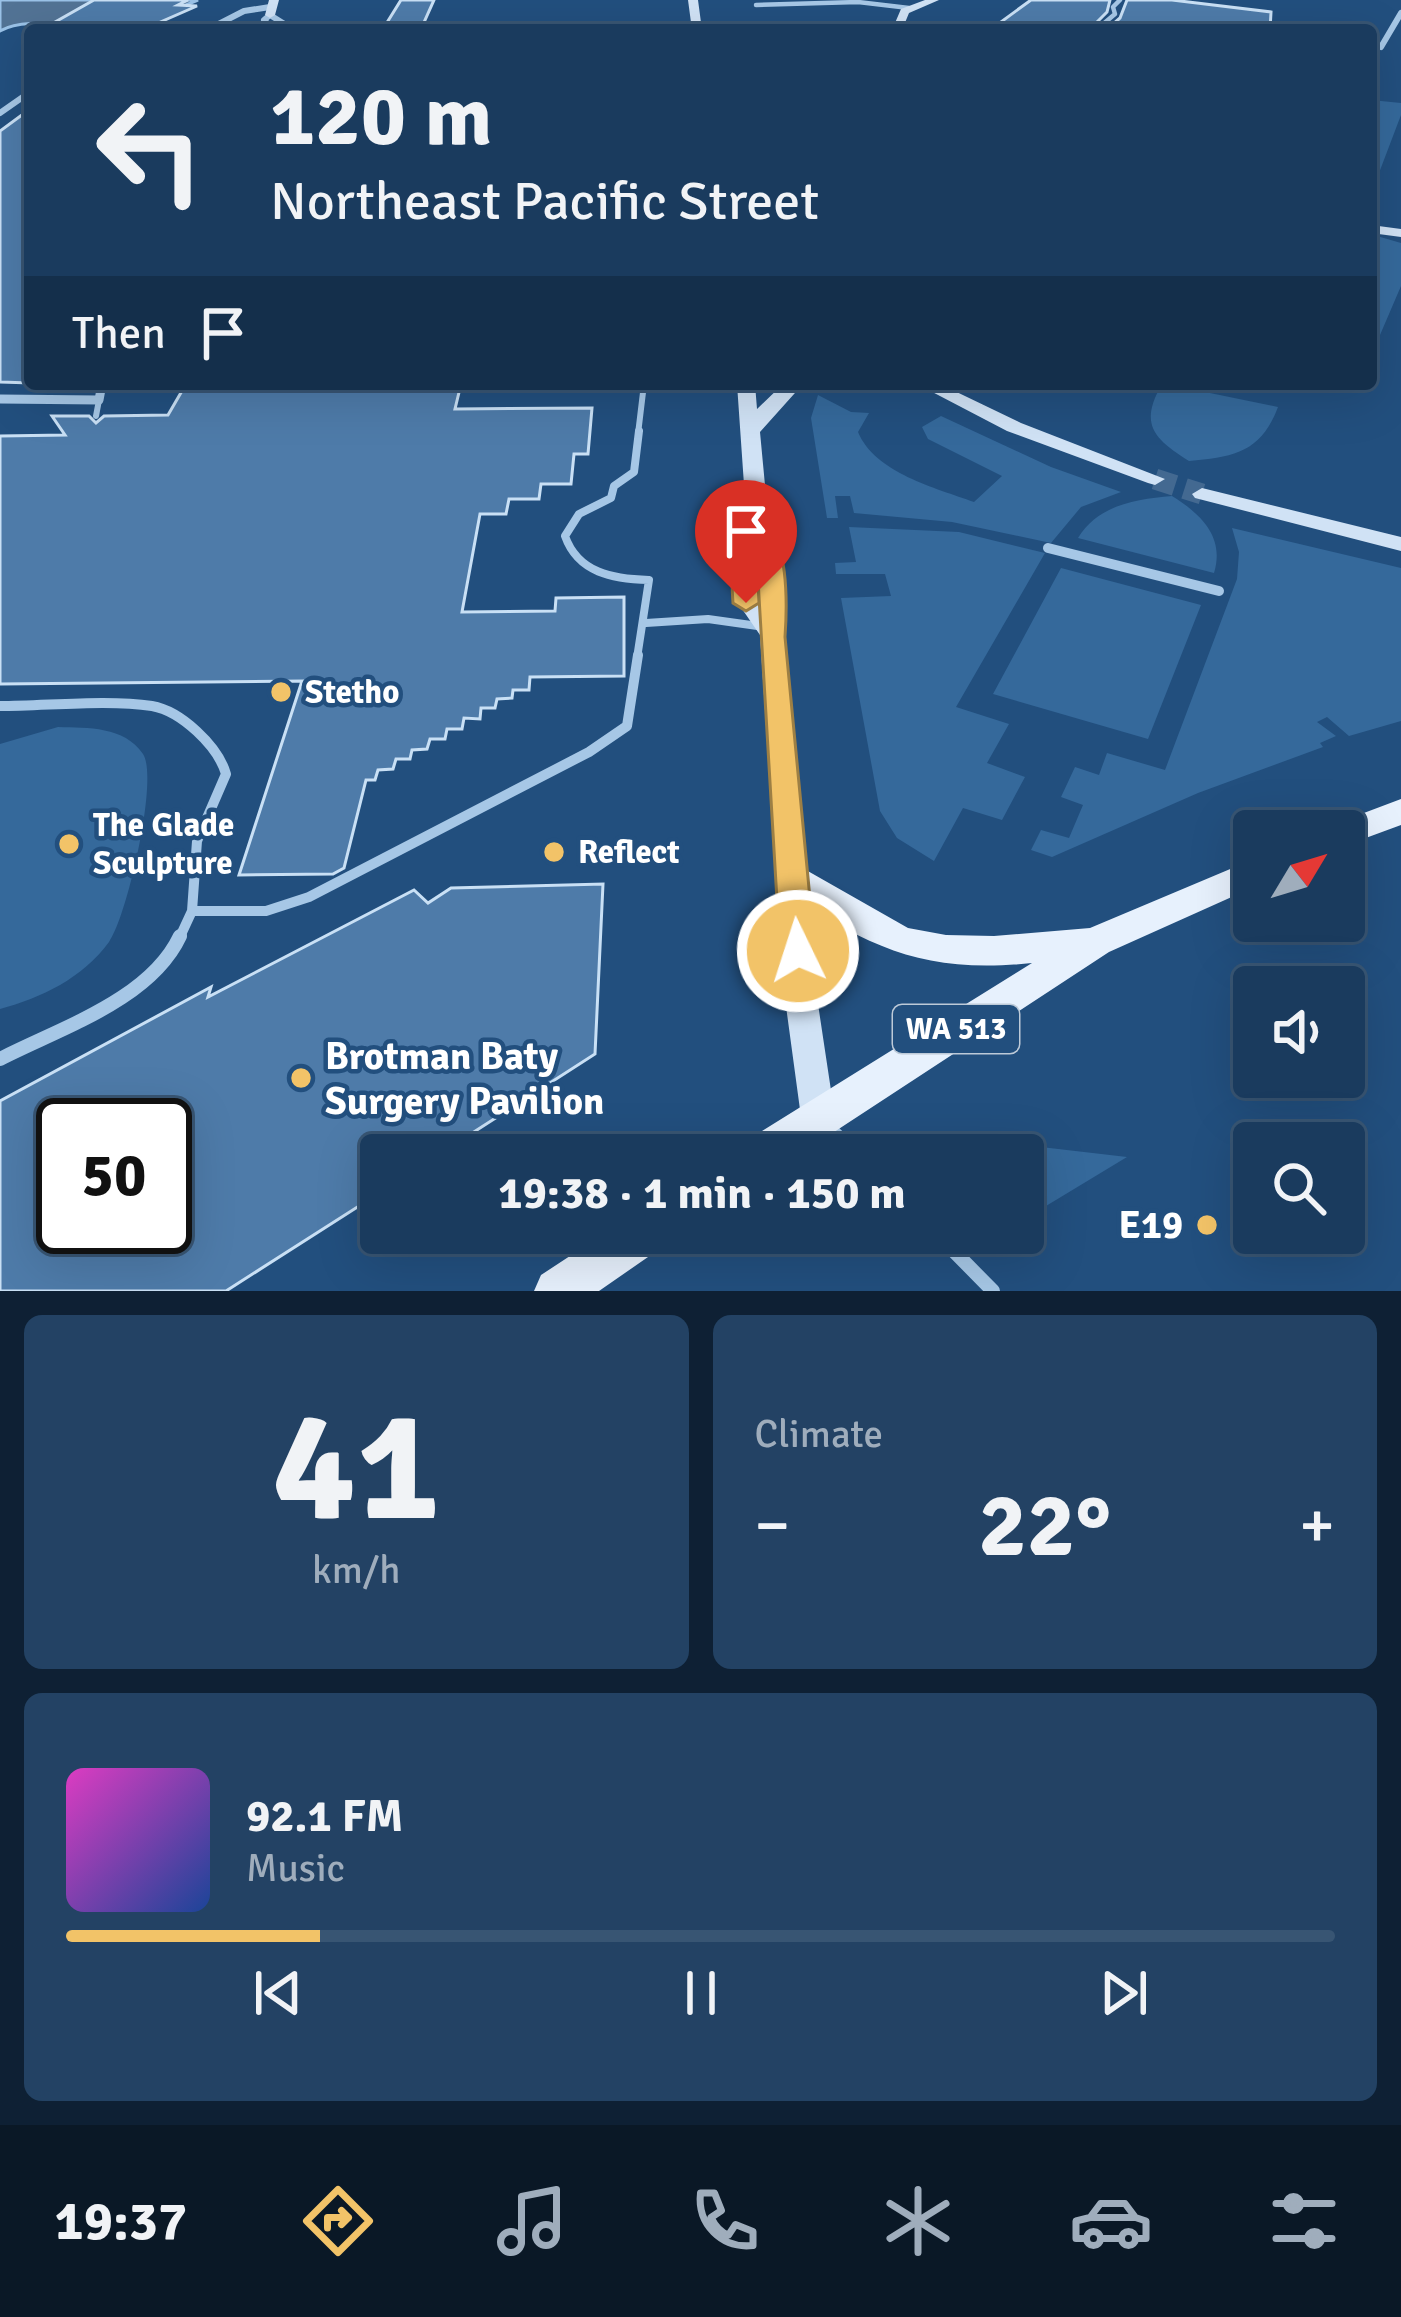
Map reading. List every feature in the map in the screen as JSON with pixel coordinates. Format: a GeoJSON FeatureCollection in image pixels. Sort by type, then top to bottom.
{"type":"FeatureCollection","features":[{"type":"Feature","properties":{"kind":"main road"},"geometry":{"type":"LineString","coordinates":[[898,24],[909,8],[934,0]]}},
{"type":"Feature","properties":{"kind":"main road"},"geometry":{"type":"LineString","coordinates":[[746,390],[758,528],[743,566],[746,603],[770,629],[799,984],[818,1118]]}},
{"type":"Feature","properties":{"kind":"main road"},"geometry":{"type":"LineString","coordinates":[[749,433],[787,390]]}},
{"type":"Feature","properties":{"kind":"main road"},"geometry":{"type":"LineString","coordinates":[[939,390],[1048,441],[1154,479]]}},
{"type":"Feature","properties":{"kind":"main road"},"geometry":{"type":"LineString","coordinates":[[1202,494],[1401,544]]}},
{"type":"Feature","properties":{"kind":"main road"},"geometry":{"type":"LineString","coordinates":[[1365,826],[1401,812]]}},
{"type":"Feature","properties":{"kind":"main road"},"geometry":{"type":"LineString","coordinates":[[793,879],[870,927],[901,941],[940,950],[1095,942]]}},
{"type":"Feature","properties":{"kind":"main road","name":"WA 513"},"geometry":{"type":"LineString","coordinates":[[794,1134],[1095,942],[1233,881]]}},
{"type":"Feature","properties":{"kind":"main road"},"geometry":{"type":"LineString","coordinates":[[558,1291],[614,1254]]}},
{"type":"Feature","properties":{"kind":"street"},"geometry":{"type":"LineString","coordinates":[[219,24],[244,11],[271,7]]}},
{"type":"Feature","properties":{"kind":"street"},"geometry":{"type":"LineString","coordinates":[[1381,47],[1401,14]]}},
{"type":"Feature","properties":{"kind":"street"},"geometry":{"type":"LineString","coordinates":[[0,399],[99,400],[101,390]]}},
{"type":"Feature","properties":{"kind":"street"},"geometry":{"type":"LineString","coordinates":[[1048,548],[1219,591]]}},
{"type":"Feature","properties":{"kind":"lane"},"geometry":{"type":"LineString","coordinates":[[1103,24],[1120,0]]}},
{"type":"Feature","properties":{"kind":"lane"},"geometry":{"type":"LineString","coordinates":[[756,5],[858,2],[909,8]]}},
{"type":"Feature","properties":{"kind":"lane"},"geometry":{"type":"LineString","coordinates":[[193,911],[266,911],[309,897],[590,752],[627,727],[649,580],[590,569],[576,560],[565,536],[579,514],[611,498],[614,486],[634,472],[643,390]]}},
{"type":"Feature","properties":{"kind":"lane"},"geometry":{"type":"LineString","coordinates":[[96,416],[99,400]]}},
{"type":"Feature","properties":{"kind":"lane"},"geometry":{"type":"LineString","coordinates":[[646,623],[708,619],[770,629]]}},
{"type":"Feature","properties":{"kind":"lane"},"geometry":{"type":"LineString","coordinates":[[0,706],[154,706],[167,711],[218,754],[226,774],[197,841],[193,911],[170,958],[135,989],[0,1059]]}},
{"type":"Feature","properties":{"kind":"lane"},"geometry":{"type":"LineString","coordinates":[[818,1118],[835,1134]]}},
{"type":"Feature","properties":{"kind":"lane"},"geometry":{"type":"LineString","coordinates":[[957,1254],[993,1291]]}},
{"type":"Feature","properties":{"kind":"shaded area"},"geometry":{"type":"Polygon","coordinates":[[[0,0],[198,0],[122,24],[34,23],[0,31],[0,0]]]}},
{"type":"Feature","properties":{"kind":"shaded area"},"geometry":{"type":"Polygon","coordinates":[[[1377,101],[1401,103],[1401,115],[1377,178],[1377,101]]]}},
{"type":"Feature","properties":{"kind":"shaded area"},"geometry":{"type":"Polygon","coordinates":[[[1377,236],[1401,243],[1401,286],[1377,342],[1377,236]]]}},
{"type":"Feature","properties":{"kind":"shaded area"},"geometry":{"type":"Polygon","coordinates":[[[1159,390],[1192,390],[1278,407],[1254,443],[1233,454],[1189,461],[1153,429],[1159,390]]]}},
{"type":"Feature","properties":{"kind":"shaded area"},"geometry":{"type":"Polygon","coordinates":[[[818,395],[851,412],[869,413],[858,432],[866,446],[892,468],[974,502],[1002,476],[928,439],[922,427],[941,416],[1051,467],[1121,492],[1081,507],[1051,543],[952,522],[854,513],[850,496],[835,496],[838,518],[827,518],[811,418],[818,395]]]}},
{"type":"Feature","properties":{"kind":"shaded area"},"geometry":{"type":"Polygon","coordinates":[[[1172,496],[1208,528],[1216,548],[1214,573],[1078,538],[1107,511],[1172,496]]]}},
{"type":"Feature","properties":{"kind":"shaded area"},"geometry":{"type":"Polygon","coordinates":[[[849,527],[959,532],[1045,553],[956,707],[1009,724],[987,763],[1025,777],[1002,820],[963,808],[934,861],[897,838],[880,811],[841,598],[891,596],[885,574],[836,574],[835,563],[856,562],[849,527]]]}},
{"type":"Feature","properties":{"kind":"shaded area"},"geometry":{"type":"Polygon","coordinates":[[[1232,528],[1401,568],[1401,721],[1349,736],[1327,717],[1317,722],[1336,736],[1320,743],[1323,747],[1198,793],[1052,857],[1031,850],[1041,830],[1069,838],[1083,805],[1061,797],[1075,767],[1099,775],[1107,753],[1165,770],[1237,579],[1239,552],[1232,528]]]}},
{"type":"Feature","properties":{"kind":"shaded area"},"geometry":{"type":"Polygon","coordinates":[[[1061,568],[1201,605],[1148,739],[993,694],[1061,568]]]}},
{"type":"Feature","properties":{"kind":"shaded area","name":"The Glade Sculpture"},"geometry":{"type":"Polygon","coordinates":[[[58,727],[116,733],[143,754],[147,790],[139,848],[116,928],[99,955],[60,985],[0,1009],[0,744],[58,727]]]}},
{"type":"Feature","properties":{"kind":"shaded area"},"geometry":{"type":"Polygon","coordinates":[[[1044,1147],[1127,1157],[1046,1206],[1044,1147]]]}},
{"type":"Feature","properties":{"kind":"building"},"geometry":{"type":"Polygon","coordinates":[[[94,0],[188,0],[178,5],[197,6],[156,24],[52,24],[94,0]]]}},
{"type":"Feature","properties":{"kind":"building"},"geometry":{"type":"Polygon","coordinates":[[[401,0],[434,0],[423,24],[386,24],[401,0]]]}},
{"type":"Feature","properties":{"kind":"building"},"geometry":{"type":"Polygon","coordinates":[[[1031,0],[1110,0],[1107,12],[1095,24],[998,24],[1031,0]]]}},
{"type":"Feature","properties":{"kind":"building"},"geometry":{"type":"Polygon","coordinates":[[[1127,0],[1172,0],[1271,12],[1270,24],[1113,24],[1127,0]]]}},
{"type":"Feature","properties":{"kind":"building"},"geometry":{"type":"Polygon","coordinates":[[[24,113],[24,383],[0,382],[0,131],[24,113]]]}},
{"type":"Feature","properties":{"kind":"building"},"geometry":{"type":"Polygon","coordinates":[[[183,390],[460,390],[455,409],[592,408],[588,454],[574,454],[571,484],[541,484],[539,499],[509,499],[506,514],[480,514],[462,612],[555,611],[556,598],[624,597],[624,676],[530,677],[529,690],[513,690],[512,698],[497,699],[495,708],[481,708],[480,719],[464,718],[462,729],[447,729],[445,739],[430,739],[427,749],[412,750],[410,759],[396,759],[393,769],[378,770],[375,780],[366,780],[344,868],[333,874],[239,875],[302,681],[0,684],[0,436],[65,435],[52,416],[89,416],[96,423],[104,416],[168,415],[183,390]]]}},
{"type":"Feature","properties":{"kind":"building","name":"Brotman Baty Surgery Pavilion"},"geometry":{"type":"Polygon","coordinates":[[[603,884],[595,1054],[471,1134],[360,1134],[360,1205],[226,1291],[0,1291],[0,1101],[211,987],[208,997],[414,890],[428,903],[451,888],[603,884]]]}},
{"type":"Feature","properties":{"kind":"tunnel"},"geometry":{"type":"LineString","coordinates":[[1155,479],[1202,494]]}},
{"type":"Feature","properties":{"kind":"place","name":"Stetho"},"geometry":{"type":"Point","coordinates":[281,692]}},
{"type":"Feature","properties":{"kind":"place","name":"The Glade Sculpture"},"geometry":{"type":"Point","coordinates":[69,844]}},
{"type":"Feature","properties":{"kind":"place","name":"Reflect"},"geometry":{"type":"Point","coordinates":[554,852]}},
{"type":"Feature","properties":{"kind":"place","name":"Brotman Baty Surgery Pavilion"},"geometry":{"type":"Point","coordinates":[301,1078]}},
{"type":"Feature","properties":{"kind":"place","name":"E19"},"geometry":{"type":"Point","coordinates":[1207,1225]}},
{"type":"Feature","properties":{"kind":"route"},"geometry":{"type":"LineString","coordinates":[[746,603],[743,566],[758,528],[769,556],[775,604],[772,637],[798,951]]}}]}
